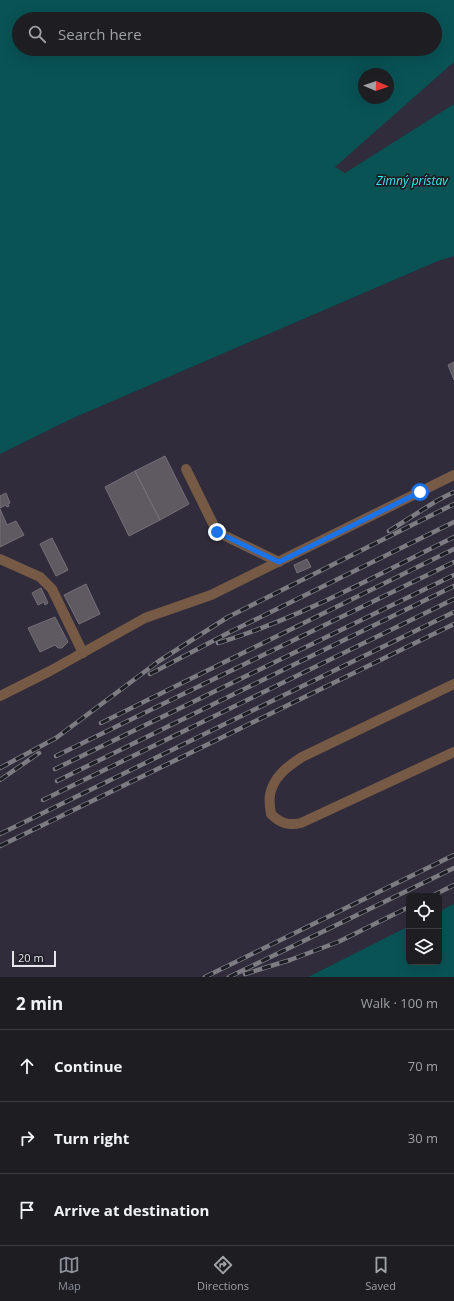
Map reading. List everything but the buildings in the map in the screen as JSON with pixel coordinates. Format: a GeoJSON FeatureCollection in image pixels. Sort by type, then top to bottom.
{"type":"FeatureCollection","features":[{"type":"Feature","properties":{"kind":"lane"},"geometry":{"type":"LineString","coordinates":[[186,469],[217,532],[279,562]]}},
{"type":"Feature","properties":{"kind":"lane"},"geometry":{"type":"LineString","coordinates":[[0,696],[145,618],[211,595],[454,475]]}},
{"type":"Feature","properties":{"kind":"lane"},"geometry":{"type":"LineString","coordinates":[[0,559],[40,577],[52,589],[82,653]]}},
{"type":"Feature","properties":{"kind":"lane"},"geometry":{"type":"LineString","coordinates":[[454,684],[302,757],[288,766],[275,780],[270,795],[271,814],[277,820],[290,825],[301,823],[454,752]]}},
{"type":"Feature","properties":{"kind":"shaded area"},"geometry":{"type":"Polygon","coordinates":[[[454,62],[454,104],[345,173],[334,167],[454,62]]]}},
{"type":"Feature","properties":{"kind":"shaded area"},"geometry":{"type":"Polygon","coordinates":[[[454,256],[454,904],[442,910],[442,893],[406,893],[406,928],[308,977],[0,977],[0,454],[71,419],[438,261],[454,256]]]}},
{"type":"Feature","properties":{"kind":"water","name":"Zimný prístav"},"geometry":{"type":"Polygon","coordinates":[[[0,0],[454,0],[454,62],[335,167],[345,173],[454,104],[454,256],[438,261],[71,419],[0,454],[0,0]]]}},
{"type":"Feature","properties":{"kind":"water"},"geometry":{"type":"Polygon","coordinates":[[[454,904],[454,977],[308,977],[406,928],[406,965],[442,965],[442,910],[454,904]]]}},
{"type":"Feature","properties":{"kind":"railway"},"geometry":{"type":"LineString","coordinates":[[389,531],[438,500],[454,492]]}},
{"type":"Feature","properties":{"kind":"railway"},"geometry":{"type":"LineString","coordinates":[[0,768],[56,738],[159,661],[228,617],[454,504]]}},
{"type":"Feature","properties":{"kind":"railway"},"geometry":{"type":"LineString","coordinates":[[150,674],[228,633],[454,522]]}},
{"type":"Feature","properties":{"kind":"railway"},"geometry":{"type":"LineString","coordinates":[[218,643],[249,633],[338,595],[454,537]]}},
{"type":"Feature","properties":{"kind":"railway"},"geometry":{"type":"LineString","coordinates":[[101,723],[454,549]]}},
{"type":"Feature","properties":{"kind":"railway"},"geometry":{"type":"LineString","coordinates":[[56,756],[454,562]]}},
{"type":"Feature","properties":{"kind":"railway"},"geometry":{"type":"LineString","coordinates":[[55,769],[454,575]]}},
{"type":"Feature","properties":{"kind":"railway"},"geometry":{"type":"LineString","coordinates":[[57,781],[454,586]]}},
{"type":"Feature","properties":{"kind":"railway"},"geometry":{"type":"LineString","coordinates":[[43,800],[454,599]]}},
{"type":"Feature","properties":{"kind":"railway"},"geometry":{"type":"LineString","coordinates":[[0,834],[454,612]]}},
{"type":"Feature","properties":{"kind":"railway"},"geometry":{"type":"LineString","coordinates":[[0,846],[454,624]]}},
{"type":"Feature","properties":{"kind":"railway"},"geometry":{"type":"LineString","coordinates":[[0,780],[39,753]]}},
{"type":"Feature","properties":{"kind":"railway"},"geometry":{"type":"LineString","coordinates":[[205,977],[454,855]]}},
{"type":"Feature","properties":{"kind":"railway"},"geometry":{"type":"LineString","coordinates":[[229,977],[454,868]]}},
{"type":"Feature","properties":{"kind":"railway"},"geometry":{"type":"LineString","coordinates":[[438,893],[454,885]]}},
{"type":"Feature","properties":{"kind":"railway"},"geometry":{"type":"LineString","coordinates":[[245,974],[290,960],[338,942],[406,908]]}},
{"type":"Feature","properties":{"kind":"route"},"geometry":{"type":"LineString","coordinates":[[217,532],[279,562],[420,492]]}}]}
